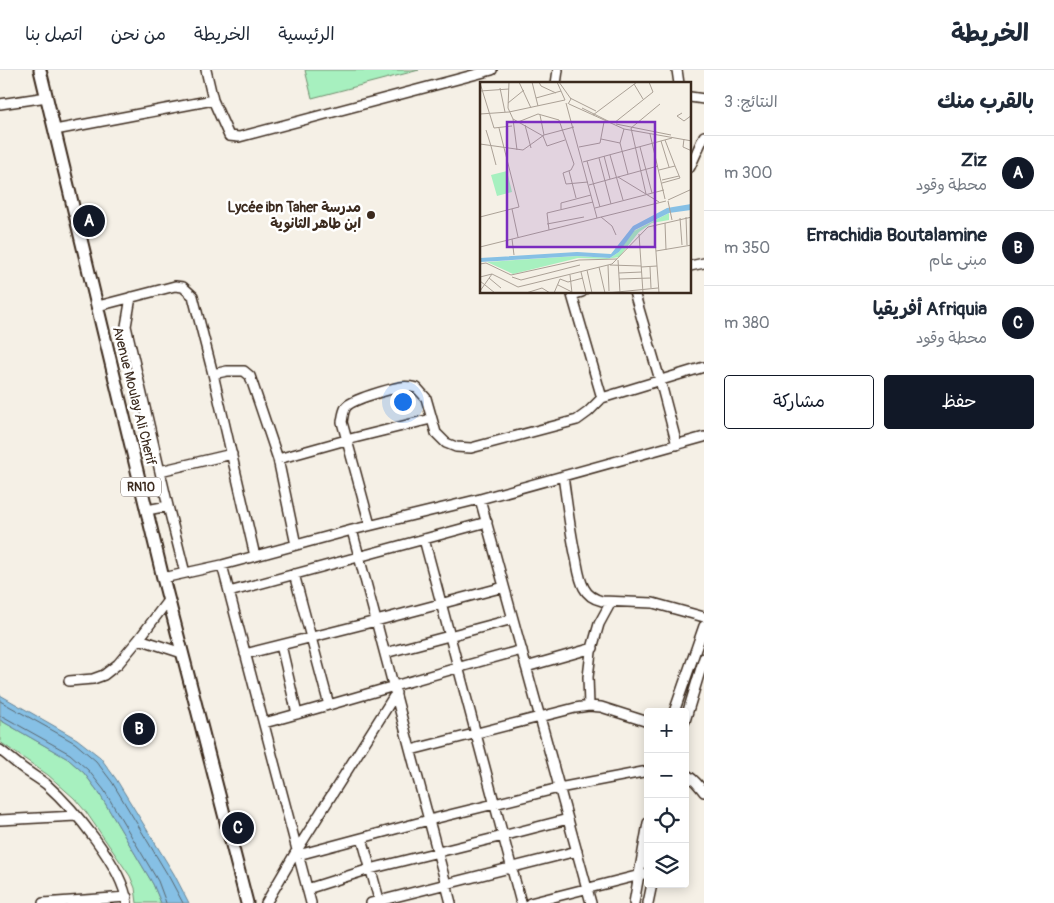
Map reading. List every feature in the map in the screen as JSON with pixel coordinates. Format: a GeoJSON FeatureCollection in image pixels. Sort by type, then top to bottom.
{"type":"FeatureCollection","features":[{"type":"Feature","properties":{"kind":"main road","name":"Avenue Moulay Ali Cherif"},"geometry":{"type":"LineString","coordinates":[[40,70],[163,578],[247,903]]}},
{"type":"Feature","properties":{"kind":"street"},"geometry":{"type":"LineString","coordinates":[[206,70],[213,100],[229,136],[239,137],[492,70]]}},
{"type":"Feature","properties":{"kind":"street"},"geometry":{"type":"LineString","coordinates":[[0,104],[47,97]]}},
{"type":"Feature","properties":{"kind":"street"},"geometry":{"type":"LineString","coordinates":[[55,130],[213,100]]}},
{"type":"Feature","properties":{"kind":"street"},"geometry":{"type":"LineString","coordinates":[[692,163],[704,136]]}},
{"type":"Feature","properties":{"kind":"street"},"geometry":{"type":"LineString","coordinates":[[98,306],[175,286],[183,287],[193,296],[255,556]]}},
{"type":"Feature","properties":{"kind":"street"},"geometry":{"type":"LineString","coordinates":[[572,294],[602,398]]}},
{"type":"Feature","properties":{"kind":"street"},"geometry":{"type":"LineString","coordinates":[[635,294],[678,445]]}},
{"type":"Feature","properties":{"kind":"street"},"geometry":{"type":"LineString","coordinates":[[131,296],[126,326],[168,506],[186,573]]}},
{"type":"Feature","properties":{"kind":"street"},"geometry":{"type":"LineString","coordinates":[[370,526],[342,422],[347,405],[354,401],[403,386],[417,388],[426,398],[436,433],[446,443],[456,447],[471,448],[577,420],[602,398],[704,367]]}},
{"type":"Feature","properties":{"kind":"street"},"geometry":{"type":"LineString","coordinates":[[213,374],[227,371],[244,371],[250,376],[278,459],[296,545]]}},
{"type":"Feature","properties":{"kind":"street"},"geometry":{"type":"LineString","coordinates":[[278,459],[431,419]]}},
{"type":"Feature","properties":{"kind":"street"},"geometry":{"type":"LineString","coordinates":[[163,578],[222,565],[352,530],[480,499],[704,437]]}},
{"type":"Feature","properties":{"kind":"street"},"geometry":{"type":"LineString","coordinates":[[160,471],[232,454]]}},
{"type":"Feature","properties":{"kind":"street"},"geometry":{"type":"LineString","coordinates":[[563,476],[572,538],[582,582],[590,596],[602,601],[653,603],[704,617]]}},
{"type":"Feature","properties":{"kind":"street"},"geometry":{"type":"LineString","coordinates":[[480,499],[591,903]]}},
{"type":"Feature","properties":{"kind":"street"},"geometry":{"type":"LineString","coordinates":[[147,510],[168,506]]}},
{"type":"Feature","properties":{"kind":"street"},"geometry":{"type":"LineString","coordinates":[[229,592],[487,522]]}},
{"type":"Feature","properties":{"kind":"street"},"geometry":{"type":"LineString","coordinates":[[352,530],[452,903]]}},
{"type":"Feature","properties":{"kind":"street"},"geometry":{"type":"LineString","coordinates":[[424,539],[521,903]]}},
{"type":"Feature","properties":{"kind":"street"},"geometry":{"type":"LineString","coordinates":[[222,565],[311,903]]}},
{"type":"Feature","properties":{"kind":"street"},"geometry":{"type":"LineString","coordinates":[[294,574],[329,705]]}},
{"type":"Feature","properties":{"kind":"street"},"geometry":{"type":"LineString","coordinates":[[245,654],[504,587]]}},
{"type":"Feature","properties":{"kind":"street"},"geometry":{"type":"LineString","coordinates":[[69,682],[93,679],[104,675],[118,664],[169,599]]}},
{"type":"Feature","properties":{"kind":"street"},"geometry":{"type":"LineString","coordinates":[[589,706],[588,677],[593,648],[599,624],[611,602]]}},
{"type":"Feature","properties":{"kind":"street"},"geometry":{"type":"LineString","coordinates":[[385,653],[513,619]]}},
{"type":"Feature","properties":{"kind":"street"},"geometry":{"type":"LineString","coordinates":[[675,708],[704,626]]}},
{"type":"Feature","properties":{"kind":"street"},"geometry":{"type":"LineString","coordinates":[[139,639],[182,653]]}},
{"type":"Feature","properties":{"kind":"street"},"geometry":{"type":"LineString","coordinates":[[281,645],[297,714]]}},
{"type":"Feature","properties":{"kind":"street"},"geometry":{"type":"LineString","coordinates":[[526,667],[593,648]]}},
{"type":"Feature","properties":{"kind":"street"},"geometry":{"type":"LineString","coordinates":[[264,723],[329,705],[395,690],[458,667],[522,650]]}},
{"type":"Feature","properties":{"kind":"street"},"geometry":{"type":"LineString","coordinates":[[689,709],[701,674],[704,658]]}},
{"type":"Feature","properties":{"kind":"street"},"geometry":{"type":"LineString","coordinates":[[266,903],[395,690]]}},
{"type":"Feature","properties":{"kind":"street"},"geometry":{"type":"LineString","coordinates":[[411,750],[589,706],[601,707],[644,721]]}},
{"type":"Feature","properties":{"kind":"street"},"geometry":{"type":"LineString","coordinates":[[0,750],[45,783],[64,801],[90,832],[113,865],[127,900],[43,903]]}},
{"type":"Feature","properties":{"kind":"street"},"geometry":{"type":"LineString","coordinates":[[298,853],[560,788],[644,772]]}},
{"type":"Feature","properties":{"kind":"street"},"geometry":{"type":"LineString","coordinates":[[689,776],[704,792]]}},
{"type":"Feature","properties":{"kind":"street"},"geometry":{"type":"LineString","coordinates":[[0,820],[76,816]]}},
{"type":"Feature","properties":{"kind":"street"},"geometry":{"type":"LineString","coordinates":[[307,888],[370,869],[568,818]]}},
{"type":"Feature","properties":{"kind":"street"},"geometry":{"type":"LineString","coordinates":[[362,838],[376,902],[577,851]]}},
{"type":"Feature","properties":{"kind":"street"},"geometry":{"type":"LineString","coordinates":[[634,903],[644,843]]}},
{"type":"Feature","properties":{"kind":"street"},"geometry":{"type":"LineString","coordinates":[[530,903],[644,874]]}},
{"type":"Feature","properties":{"kind":"street"},"geometry":{"type":"LineString","coordinates":[[648,903],[651,888]]}},
{"type":"Feature","properties":{"kind":"green space"},"geometry":{"type":"Polygon","coordinates":[[[305,70],[419,70],[312,98],[305,70]]]}},
{"type":"Feature","properties":{"kind":"green space"},"geometry":{"type":"Polygon","coordinates":[[[0,720],[68,759],[84,773],[99,793],[153,884],[161,903],[137,903],[135,888],[130,876],[86,812],[74,798],[48,775],[0,742],[0,720]]]}},
{"type":"Feature","properties":{"kind":"water"},"geometry":{"type":"Polygon","coordinates":[[[0,695],[77,739],[100,757],[116,779],[174,874],[189,903],[161,903],[153,884],[99,793],[84,773],[68,759],[0,720],[0,695]]]}},
{"type":"Feature","properties":{"kind":"place","name":"Lycée ibn Taher مدرسة ابن طاهر الثانوية"},"geometry":{"type":"Point","coordinates":[371,215]}},
{"type":"Feature","properties":{"kind":"place","name":"Ziz"},"geometry":{"type":"Point","coordinates":[89,221]}},
{"type":"Feature","properties":{"kind":"place","name":"Errachidia Boutalamine"},"geometry":{"type":"Point","coordinates":[139,729]}},
{"type":"Feature","properties":{"kind":"place","name":"Afriquia أفريقيا"},"geometry":{"type":"Point","coordinates":[238,828]}}]}
